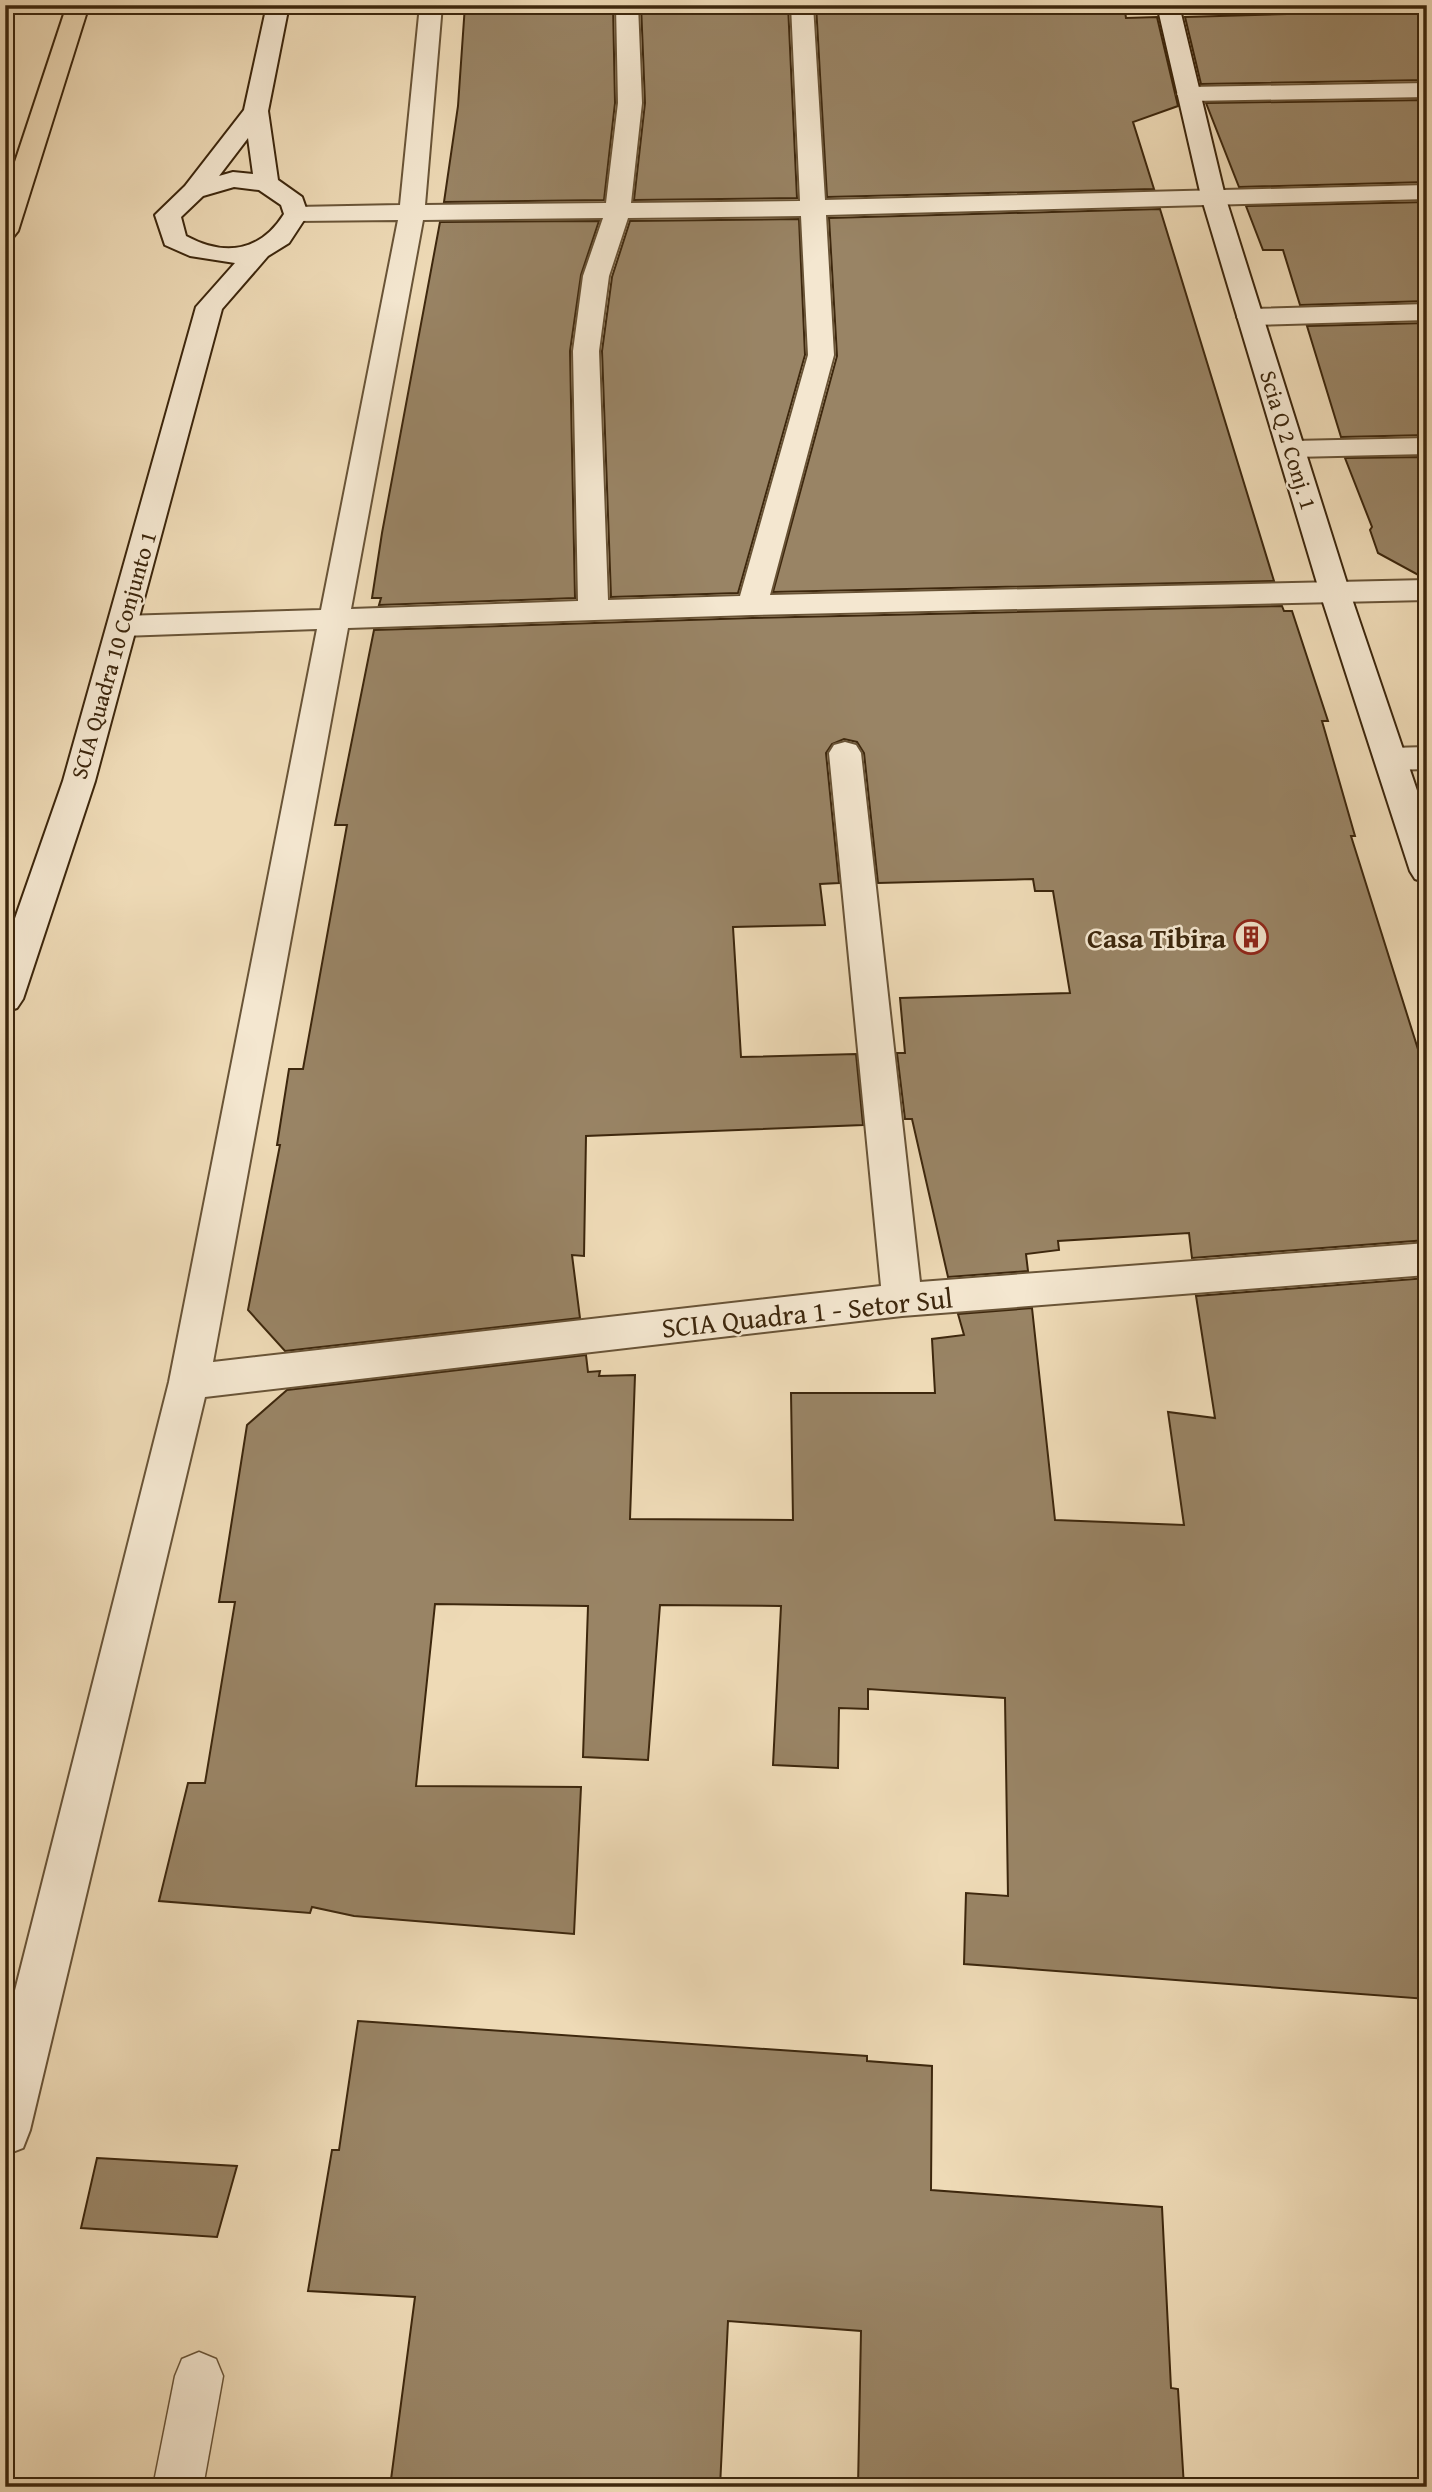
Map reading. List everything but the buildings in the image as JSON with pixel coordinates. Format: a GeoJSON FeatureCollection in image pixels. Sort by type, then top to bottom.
{"type":"FeatureCollection","features":[{"type":"Feature","properties":{"kind":"highway"},"geometry":{"type":"LineString","coordinates":[[5,231],[78,5]]}},
{"type":"Feature","properties":{"kind":"street"},"geometry":{"type":"LineString","coordinates":[[266,183],[256,111],[278,5]]}},
{"type":"Feature","properties":{"kind":"street"},"geometry":{"type":"LineString","coordinates":[[5,2130],[189,1382],[412,212],[432,5]]}},
{"type":"Feature","properties":{"kind":"street"},"geometry":{"type":"LineString","coordinates":[[593,611],[586,351],[596,276],[618,211],[631,103],[627,5]]}},
{"type":"Feature","properties":{"kind":"street"},"geometry":{"type":"LineString","coordinates":[[752,605],[821,355],[802,5]]}},
{"type":"Feature","properties":{"kind":"street","name":"Scia Q 2 Conj. 1"},"geometry":{"type":"LineString","coordinates":[[1168,5],[1213,196],[1293,449],[1335,593],[1427,871]]}},
{"type":"Feature","properties":{"kind":"street"},"geometry":{"type":"LineString","coordinates":[[1189,94],[1427,90]]}},
{"type":"Feature","properties":{"kind":"street"},"geometry":{"type":"LineString","coordinates":[[256,111],[194,191],[168,215],[174,240],[199,279],[225,257],[261,249]]}},
{"type":"Feature","properties":{"kind":"street"},"geometry":{"type":"LineString","coordinates":[[194,191],[233,179],[266,183],[293,202],[296,214],[812,208],[1427,192]]}},
{"type":"Feature","properties":{"kind":"street","name":"SCIA Quadra 10 Conjunto 1"},"geometry":{"type":"LineString","coordinates":[[5,999],[79,781],[122,626],[199,279],[279,240],[296,214]]}},
{"type":"Feature","properties":{"kind":"street"},"geometry":{"type":"LineString","coordinates":[[1250,317],[1427,312]]}},
{"type":"Feature","properties":{"kind":"street"},"geometry":{"type":"LineString","coordinates":[[1293,449],[1427,446]]}},
{"type":"Feature","properties":{"kind":"street"},"geometry":{"type":"LineString","coordinates":[[122,626],[752,605],[1427,590]]}},
{"type":"Feature","properties":{"kind":"street"},"geometry":{"type":"LineString","coordinates":[[845,753],[902,1300]]}},
{"type":"Feature","properties":{"kind":"street"},"geometry":{"type":"LineString","coordinates":[[1391,759],[1427,758]]}},
{"type":"Feature","properties":{"kind":"street","name":"SCIA Quadra 1 - Setor Sul"},"geometry":{"type":"LineString","coordinates":[[189,1382],[902,1300],[1427,1259]]}},
{"type":"Feature","properties":{"kind":"lane"},"geometry":{"type":"LineString","coordinates":[[178,2487],[199,2376]]}},
{"type":"Feature","properties":{"kind":"place","name":"Casa Tibira"},"geometry":{"type":"Point","coordinates":[1251,937]}}]}
